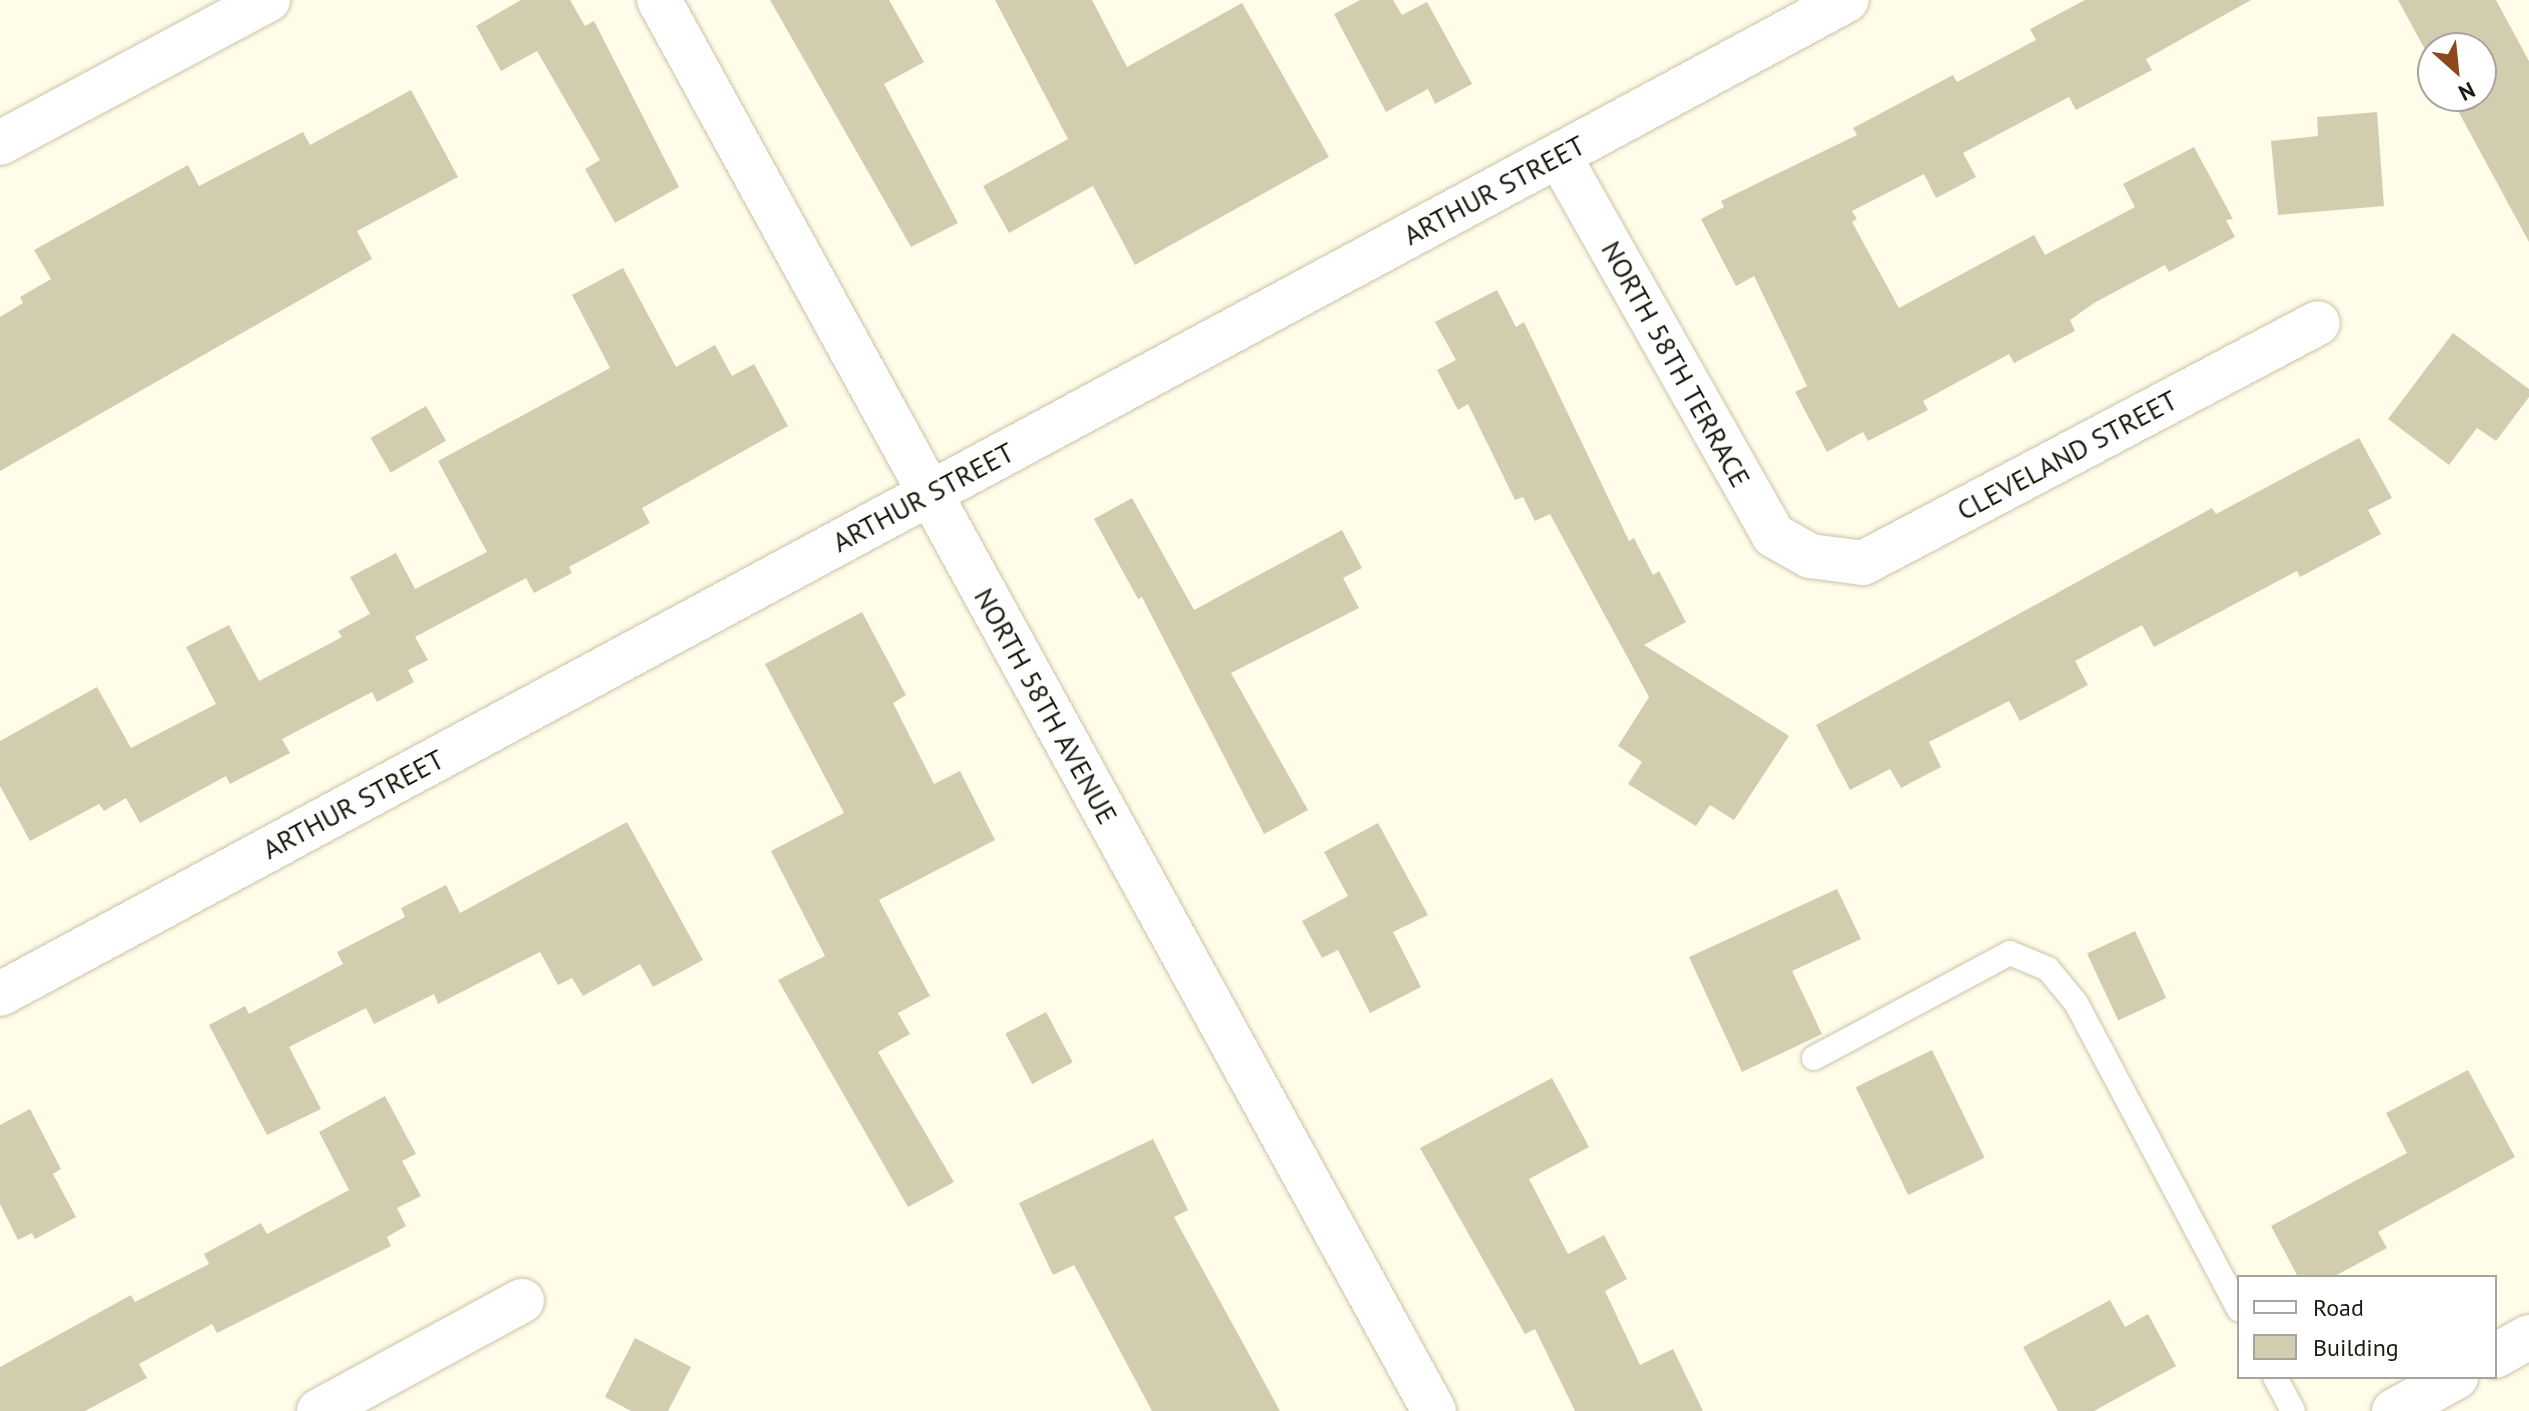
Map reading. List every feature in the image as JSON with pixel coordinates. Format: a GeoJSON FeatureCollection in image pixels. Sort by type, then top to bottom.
{"type":"FeatureCollection","features":[{"type":"Feature","properties":{"kind":"street"},"geometry":{"type":"LineString","coordinates":[[0,143],[268,0]]}},
{"type":"Feature","properties":{"kind":"street","name":"NORTH 58TH AVENUE"},"geometry":{"type":"LineString","coordinates":[[659,0],[1434,1411]]}},
{"type":"Feature","properties":{"kind":"street","name":"ARTHUR STREET"},"geometry":{"type":"LineString","coordinates":[[0,994],[1847,0]]}},
{"type":"Feature","properties":{"kind":"street","name":"NORTH 58TH TERRACE"},"geometry":{"type":"LineString","coordinates":[[1559,156],[1773,535],[1810,556]]}},
{"type":"Feature","properties":{"kind":"street","name":"CLEVELAND STREET"},"geometry":{"type":"LineString","coordinates":[[1810,556],[1863,563],[2318,323]]}},
{"type":"Feature","properties":{"kind":"street"},"geometry":{"type":"LineString","coordinates":[[319,1411],[522,1301]]}},
{"type":"Feature","properties":{"kind":"street"},"geometry":{"type":"LineString","coordinates":[[2497,1355],[2529,1337]]}},
{"type":"Feature","properties":{"kind":"street"},"geometry":{"type":"LineString","coordinates":[[2394,1411],[2452,1379]]}},
{"type":"Feature","properties":{"kind":"lane"},"geometry":{"type":"LineString","coordinates":[[1814,1058],[2010,953],[2048,969],[2076,1003],[2237,1305]]}},
{"type":"Feature","properties":{"kind":"lane"},"geometry":{"type":"LineString","coordinates":[[2276,1379],[2293,1411]]}},
{"type":"Feature","properties":{"kind":"building"},"geometry":{"type":"Polygon","coordinates":[[[521,0],[570,0],[585,26],[594,21],[679,187],[615,223],[585,169],[600,160],[537,51],[501,71],[476,26],[521,0]]]}},
{"type":"Feature","properties":{"kind":"building"},"geometry":{"type":"Polygon","coordinates":[[[770,0],[889,0],[924,62],[884,84],[958,223],[911,247],[770,0]]]}},
{"type":"Feature","properties":{"kind":"building"},"geometry":{"type":"Polygon","coordinates":[[[995,0],[1092,0],[1127,67],[1242,3],[1329,157],[1135,265],[1093,186],[1009,233],[983,186],[1068,139],[995,0]]]}},
{"type":"Feature","properties":{"kind":"building"},"geometry":{"type":"Polygon","coordinates":[[[1360,0],[1393,0],[1402,15],[1427,2],[1472,84],[1435,104],[1428,89],[1386,112],[1334,14],[1360,0]]]}},
{"type":"Feature","properties":{"kind":"building"},"geometry":{"type":"Polygon","coordinates":[[[2085,0],[2251,0],[2146,59],[2152,70],[2076,110],[2069,97],[1963,153],[1976,177],[1936,198],[1924,174],[1852,211],[1857,219],[1852,222],[1899,308],[2034,235],[2045,255],[2135,207],[2123,184],[2194,147],[2233,219],[2226,220],[2235,237],[2169,272],[2165,265],[2094,303],[2070,320],[2075,331],[2014,363],[2009,354],[1923,401],[1928,410],[1868,441],[1863,432],[1827,452],[1795,392],[1807,386],[1754,276],[1736,286],[1701,219],[1724,207],[1721,201],[1857,135],[1853,128],[1953,75],[1957,82],[2036,40],[2030,29],[2085,0]]]}},
{"type":"Feature","properties":{"kind":"building"},"geometry":{"type":"Polygon","coordinates":[[[2398,0],[2496,0],[2529,61],[2529,242],[2459,112],[2497,112],[2497,32],[2417,32],[2417,35],[2398,0]]]}},
{"type":"Feature","properties":{"kind":"building"},"geometry":{"type":"Polygon","coordinates":[[[411,90],[458,177],[357,231],[372,259],[0,471],[0,317],[23,303],[20,297],[51,279],[34,250],[188,165],[199,186],[303,132],[310,145],[411,90]]]}},
{"type":"Feature","properties":{"kind":"building"},"geometry":{"type":"Polygon","coordinates":[[[2377,112],[2384,206],[2278,215],[2271,141],[2318,136],[2317,117],[2377,112]]]}},
{"type":"Feature","properties":{"kind":"building"},"geometry":{"type":"Polygon","coordinates":[[[623,268],[676,367],[715,345],[732,376],[754,364],[788,426],[642,508],[650,523],[569,567],[572,573],[534,593],[526,578],[415,637],[428,660],[408,670],[414,682],[377,702],[372,692],[282,739],[290,753],[230,784],[226,776],[140,823],[126,798],[104,811],[99,804],[30,841],[0,786],[0,741],[97,687],[131,748],[216,704],[186,647],[229,625],[259,681],[342,637],[338,631],[370,614],[350,577],[396,553],[415,589],[487,552],[438,461],[610,368],[572,295],[623,268]]]}},
{"type":"Feature","properties":{"kind":"building"},"geometry":{"type":"Polygon","coordinates":[[[1497,290],[1516,327],[1524,322],[1629,541],[1634,538],[1653,575],[1659,571],[1686,622],[1644,645],[1789,736],[1734,820],[1710,805],[1696,826],[1628,784],[1642,762],[1618,746],[1649,697],[1550,514],[1535,521],[1523,497],[1515,500],[1468,404],[1458,410],[1437,370],[1456,360],[1435,322],[1497,290]]]}},
{"type":"Feature","properties":{"kind":"building"},"geometry":{"type":"Polygon","coordinates":[[[2453,333],[2529,389],[2529,397],[2496,441],[2477,428],[2449,465],[2388,419],[2453,333]]]}},
{"type":"Feature","properties":{"kind":"building"},"geometry":{"type":"Polygon","coordinates":[[[426,406],[446,441],[391,473],[371,438],[426,406]]]}},
{"type":"Feature","properties":{"kind":"building"},"geometry":{"type":"Polygon","coordinates":[[[2359,438],[2392,498],[2368,510],[2381,534],[2300,577],[2297,571],[2154,647],[2142,625],[2075,661],[2088,685],[2020,721],[2009,701],[1929,742],[1941,767],[1901,788],[1890,769],[1850,790],[1816,725],[2212,508],[2216,514],[2359,438]]]}},
{"type":"Feature","properties":{"kind":"building"},"geometry":{"type":"Polygon","coordinates":[[[1132,498],[1194,610],[1342,530],[1362,568],[1343,578],[1359,608],[1231,673],[1308,810],[1264,834],[1142,597],[1138,599],[1094,519],[1132,498]]]}},
{"type":"Feature","properties":{"kind":"building"},"geometry":{"type":"Polygon","coordinates":[[[862,612],[906,695],[893,703],[934,784],[960,771],[995,840],[879,900],[930,996],[898,1013],[910,1034],[878,1052],[954,1182],[908,1207],[778,980],[825,956],[771,851],[844,813],[765,664],[862,612]]]}},
{"type":"Feature","properties":{"kind":"building"},"geometry":{"type":"Polygon","coordinates":[[[627,822],[703,960],[653,987],[640,964],[583,996],[572,978],[558,985],[540,952],[438,1004],[434,994],[374,1024],[366,1008],[289,1047],[321,1109],[267,1135],[209,1025],[245,1006],[249,1014],[343,964],[337,952],[405,917],[401,908],[446,885],[460,913],[627,822]]]}},
{"type":"Feature","properties":{"kind":"building"},"geometry":{"type":"Polygon","coordinates":[[[1378,823],[1428,915],[1393,932],[1421,987],[1370,1013],[1338,950],[1322,958],[1302,921],[1348,896],[1324,852],[1378,823]]]}},
{"type":"Feature","properties":{"kind":"building"},"geometry":{"type":"Polygon","coordinates":[[[1837,889],[1861,939],[1792,971],[1822,1034],[1742,1072],[1689,957],[1837,889]]]}},
{"type":"Feature","properties":{"kind":"building"},"geometry":{"type":"Polygon","coordinates":[[[2135,931],[2166,998],[2118,1020],[2087,953],[2135,931]]]}},
{"type":"Feature","properties":{"kind":"building"},"geometry":{"type":"Polygon","coordinates":[[[1046,1012],[1073,1062],[1032,1084],[1005,1034],[1046,1012]]]}},
{"type":"Feature","properties":{"kind":"building"},"geometry":{"type":"Polygon","coordinates":[[[1932,1050],[1985,1158],[1908,1195],[1856,1087],[1932,1050]]]}},
{"type":"Feature","properties":{"kind":"building"},"geometry":{"type":"Polygon","coordinates":[[[2468,1070],[2515,1157],[2378,1232],[2387,1248],[2337,1275],[2297,1275],[2271,1226],[2407,1153],[2386,1113],[2468,1070]]]}},
{"type":"Feature","properties":{"kind":"building"},"geometry":{"type":"Polygon","coordinates":[[[1552,1078],[1589,1147],[1529,1179],[1568,1254],[1604,1235],[1627,1279],[1605,1291],[1640,1365],[1673,1349],[1703,1411],[1575,1411],[1535,1329],[1525,1334],[1420,1148],[1552,1078]]]}},
{"type":"Feature","properties":{"kind":"building"},"geometry":{"type":"Polygon","coordinates":[[[385,1096],[416,1154],[402,1161],[421,1196],[397,1208],[406,1226],[387,1237],[391,1246],[217,1333],[212,1324],[139,1364],[147,1378],[85,1411],[0,1411],[0,1367],[131,1295],[135,1302],[209,1264],[204,1254],[261,1223],[267,1234],[349,1190],[319,1132],[385,1096]]]}},
{"type":"Feature","properties":{"kind":"building"},"geometry":{"type":"Polygon","coordinates":[[[30,1109],[61,1169],[53,1174],[76,1217],[35,1239],[32,1233],[18,1240],[0,1204],[0,1125],[30,1109]]]}},
{"type":"Feature","properties":{"kind":"building"},"geometry":{"type":"Polygon","coordinates":[[[1153,1139],[1188,1210],[1174,1217],[1280,1411],[1152,1411],[1074,1265],[1053,1275],[1019,1203],[1153,1139]]]}},
{"type":"Feature","properties":{"kind":"building"},"geometry":{"type":"Polygon","coordinates":[[[2110,1300],[2125,1327],[2148,1314],[2176,1366],[2094,1411],[2058,1411],[2023,1347],[2110,1300]]]}},
{"type":"Feature","properties":{"kind":"building"},"geometry":{"type":"Polygon","coordinates":[[[635,1338],[691,1367],[668,1411],[631,1411],[605,1397],[635,1338]]]}}]}
